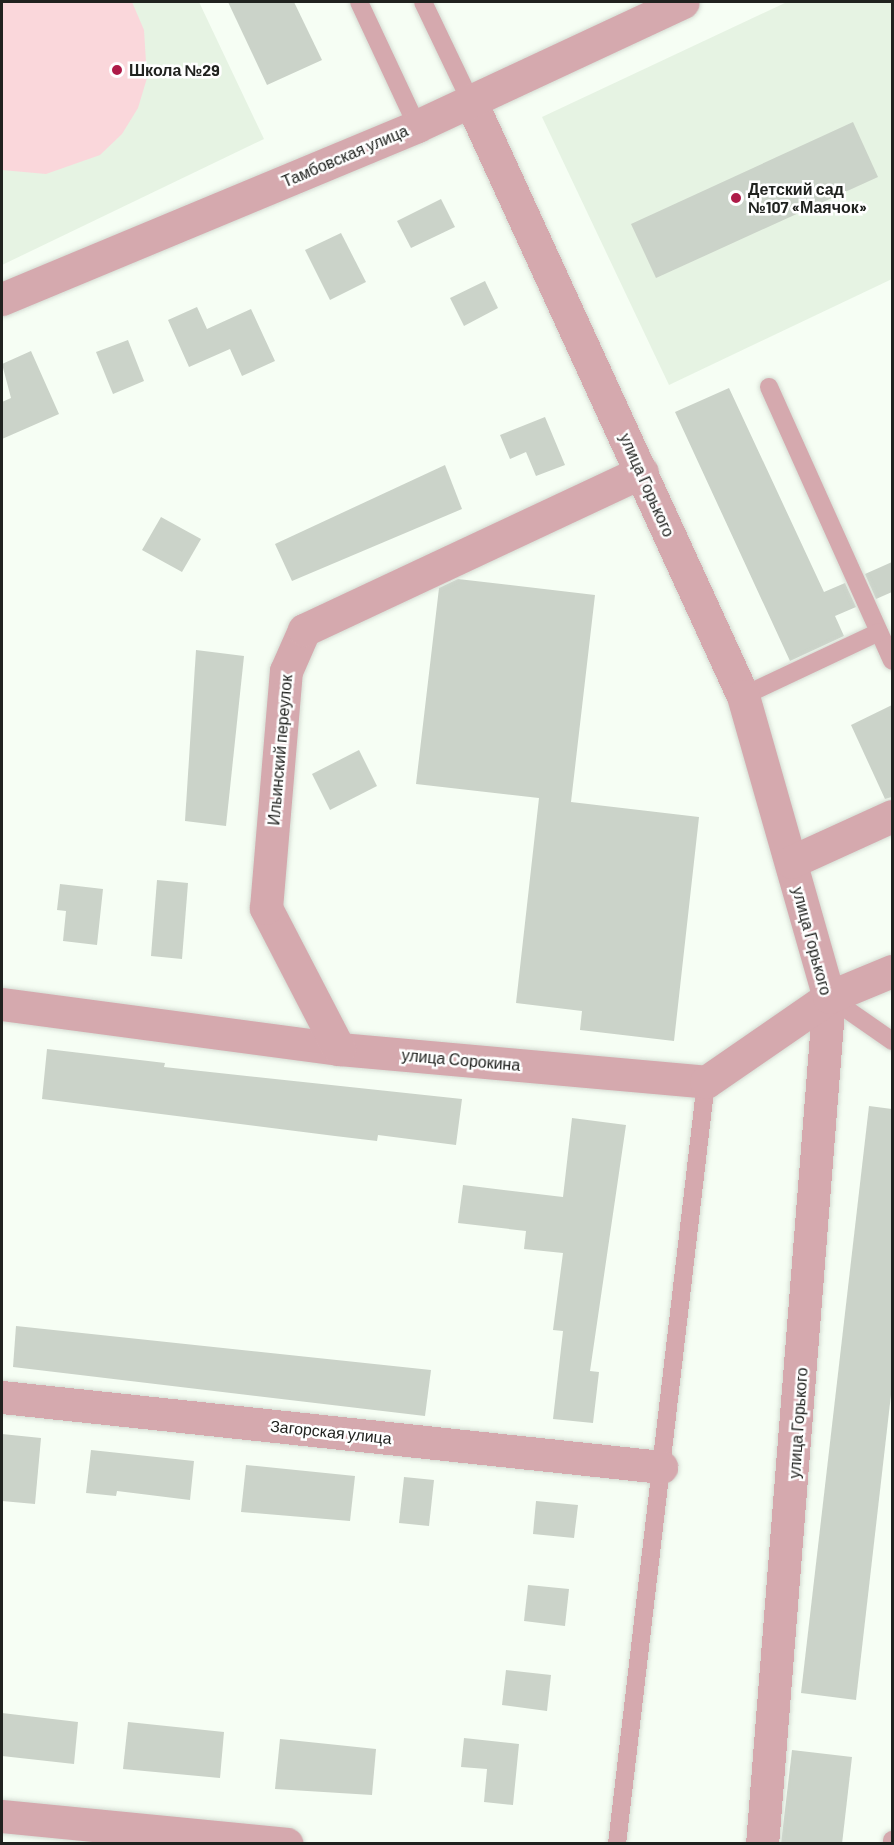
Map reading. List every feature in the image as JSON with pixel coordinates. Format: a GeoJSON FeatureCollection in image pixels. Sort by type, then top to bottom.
{"type":"FeatureCollection","features":[{"type":"Feature","properties":{"kind":"street","name":"Тамбовская улица"},"geometry":{"type":"LineString","coordinates":[[2,299],[417,126],[683,2]]}},
{"type":"Feature","properties":{"kind":"street","name":"улица Горького"},"geometry":{"type":"LineString","coordinates":[[471,102],[743,696],[829,997],[762,1844]]}},
{"type":"Feature","properties":{"kind":"street","name":"Ильинский переулок"},"geometry":{"type":"LineString","coordinates":[[339,1049],[266,908],[286,671],[304,630],[642,472]]}},
{"type":"Feature","properties":{"kind":"street"},"geometry":{"type":"LineString","coordinates":[[790,862],[892,816]]}},
{"type":"Feature","properties":{"kind":"street"},"geometry":{"type":"LineString","coordinates":[[706,1082],[829,997],[892,971]]}},
{"type":"Feature","properties":{"kind":"street","name":"улица Сорокина"},"geometry":{"type":"LineString","coordinates":[[2,1004],[339,1049],[706,1082]]}},
{"type":"Feature","properties":{"kind":"street","name":"Загорская улица"},"geometry":{"type":"LineString","coordinates":[[2,1397],[661,1467]]}},
{"type":"Feature","properties":{"kind":"street"},"geometry":{"type":"LineString","coordinates":[[2,1816],[287,1844]]}},
{"type":"Feature","properties":{"kind":"lane"},"geometry":{"type":"LineString","coordinates":[[359,2],[417,126]]}},
{"type":"Feature","properties":{"kind":"lane"},"geometry":{"type":"LineString","coordinates":[[423,2],[471,102]]}},
{"type":"Feature","properties":{"kind":"lane"},"geometry":{"type":"LineString","coordinates":[[769,387],[892,661]]}},
{"type":"Feature","properties":{"kind":"lane"},"geometry":{"type":"LineString","coordinates":[[743,696],[879,632]]}},
{"type":"Feature","properties":{"kind":"lane"},"geometry":{"type":"LineString","coordinates":[[829,997],[892,1041]]}},
{"type":"Feature","properties":{"kind":"lane"},"geometry":{"type":"LineString","coordinates":[[617,1844],[706,1082]]}},
{"type":"Feature","properties":{"kind":"shaded area","name":"Школа №29"},"geometry":{"type":"Polygon","coordinates":[[[2,2],[199,2],[264,139],[2,265],[2,2]]]}},
{"type":"Feature","properties":{"kind":"shaded area"},"geometry":{"type":"Polygon","coordinates":[[[2,2],[132,2],[144,30],[147,78],[138,108],[122,134],[100,155],[46,174],[2,170],[2,2]]]}},
{"type":"Feature","properties":{"kind":"shaded area","name":"Детский сад №107 «Маячок»"},"geometry":{"type":"Polygon","coordinates":[[[787,2],[892,2],[892,279],[669,385],[542,117],[787,2]]]}},
{"type":"Feature","properties":{"kind":"building"},"geometry":{"type":"Polygon","coordinates":[[[228,2],[294,2],[322,60],[267,85],[228,2]]]}},
{"type":"Feature","properties":{"kind":"building"},"geometry":{"type":"Polygon","coordinates":[[[853,122],[878,177],[656,278],[631,224],[853,122]]]}},
{"type":"Feature","properties":{"kind":"building"},"geometry":{"type":"Polygon","coordinates":[[[441,199],[455,227],[411,248],[397,221],[441,199]]]}},
{"type":"Feature","properties":{"kind":"building"},"geometry":{"type":"Polygon","coordinates":[[[341,233],[366,282],[330,300],[305,250],[341,233]]]}},
{"type":"Feature","properties":{"kind":"building"},"geometry":{"type":"Polygon","coordinates":[[[485,281],[498,308],[464,326],[450,298],[485,281]]]}},
{"type":"Feature","properties":{"kind":"building"},"geometry":{"type":"Polygon","coordinates":[[[197,307],[207,329],[251,309],[275,361],[242,376],[230,349],[189,367],[168,320],[197,307]]]}},
{"type":"Feature","properties":{"kind":"building"},"geometry":{"type":"Polygon","coordinates":[[[128,340],[144,381],[113,394],[96,352],[128,340]]]}},
{"type":"Feature","properties":{"kind":"building"},"geometry":{"type":"Polygon","coordinates":[[[31,351],[59,414],[2,439],[2,402],[11,398],[2,364],[31,351]]]}},
{"type":"Feature","properties":{"kind":"building"},"geometry":{"type":"Polygon","coordinates":[[[729,388],[824,592],[845,583],[856,607],[835,616],[844,636],[790,661],[675,412],[729,388]]]}},
{"type":"Feature","properties":{"kind":"building"},"geometry":{"type":"Polygon","coordinates":[[[545,417],[565,465],[536,476],[526,452],[510,459],[500,435],[545,417]]]}},
{"type":"Feature","properties":{"kind":"building"},"geometry":{"type":"Polygon","coordinates":[[[445,465],[462,509],[292,581],[275,544],[445,465]]]}},
{"type":"Feature","properties":{"kind":"building"},"geometry":{"type":"Polygon","coordinates":[[[161,517],[201,539],[182,572],[142,550],[161,517]]]}},
{"type":"Feature","properties":{"kind":"building"},"geometry":{"type":"Polygon","coordinates":[[[892,562],[892,592],[876,599],[865,574],[892,562]]]}},
{"type":"Feature","properties":{"kind":"building"},"geometry":{"type":"Polygon","coordinates":[[[458,579],[595,595],[571,802],[699,817],[674,1041],[580,1030],[582,1011],[516,1003],[539,798],[416,784],[439,588],[458,579]]]}},
{"type":"Feature","properties":{"kind":"building"},"geometry":{"type":"Polygon","coordinates":[[[196,650],[244,656],[226,826],[185,821],[196,650]]]}},
{"type":"Feature","properties":{"kind":"building"},"geometry":{"type":"Polygon","coordinates":[[[892,705],[892,797],[885,799],[851,725],[892,705]]]}},
{"type":"Feature","properties":{"kind":"building"},"geometry":{"type":"Polygon","coordinates":[[[359,750],[377,786],[330,810],[312,774],[359,750]]]}},
{"type":"Feature","properties":{"kind":"building"},"geometry":{"type":"Polygon","coordinates":[[[157,880],[188,883],[182,959],[151,956],[157,880]]]}},
{"type":"Feature","properties":{"kind":"building"},"geometry":{"type":"Polygon","coordinates":[[[60,884],[103,889],[97,945],[63,941],[66,911],[57,910],[60,884]]]}},
{"type":"Feature","properties":{"kind":"building"},"geometry":{"type":"Polygon","coordinates":[[[47,1049],[165,1063],[164,1067],[462,1099],[456,1145],[378,1135],[377,1141],[42,1099],[47,1049]]]}},
{"type":"Feature","properties":{"kind":"building"},"geometry":{"type":"Polygon","coordinates":[[[869,1106],[892,1109],[892,1386],[856,1700],[801,1693],[869,1106]]]}},
{"type":"Feature","properties":{"kind":"building"},"geometry":{"type":"Polygon","coordinates":[[[572,1118],[626,1125],[590,1371],[599,1372],[593,1423],[553,1419],[563,1331],[553,1330],[563,1253],[524,1249],[526,1231],[458,1223],[463,1185],[563,1197],[572,1118]]]}},
{"type":"Feature","properties":{"kind":"building"},"geometry":{"type":"Polygon","coordinates":[[[16,1326],[431,1370],[425,1416],[13,1367],[16,1326]]]}},
{"type":"Feature","properties":{"kind":"building"},"geometry":{"type":"Polygon","coordinates":[[[2,1434],[41,1438],[35,1504],[2,1501],[2,1434]]]}},
{"type":"Feature","properties":{"kind":"building"},"geometry":{"type":"Polygon","coordinates":[[[91,1450],[194,1461],[190,1500],[117,1491],[116,1496],[86,1493],[91,1450]]]}},
{"type":"Feature","properties":{"kind":"building"},"geometry":{"type":"Polygon","coordinates":[[[246,1465],[355,1476],[350,1521],[241,1512],[246,1465]]]}},
{"type":"Feature","properties":{"kind":"building"},"geometry":{"type":"Polygon","coordinates":[[[404,1477],[434,1480],[429,1526],[399,1523],[404,1477]]]}},
{"type":"Feature","properties":{"kind":"building"},"geometry":{"type":"Polygon","coordinates":[[[536,1501],[578,1505],[574,1538],[533,1534],[536,1501]]]}},
{"type":"Feature","properties":{"kind":"building"},"geometry":{"type":"Polygon","coordinates":[[[528,1585],[569,1589],[565,1626],[524,1621],[528,1585]]]}},
{"type":"Feature","properties":{"kind":"building"},"geometry":{"type":"Polygon","coordinates":[[[506,1670],[551,1675],[547,1711],[502,1705],[506,1670]]]}},
{"type":"Feature","properties":{"kind":"building"},"geometry":{"type":"Polygon","coordinates":[[[2,1713],[78,1722],[74,1764],[2,1756],[2,1713]]]}},
{"type":"Feature","properties":{"kind":"building"},"geometry":{"type":"Polygon","coordinates":[[[128,1722],[224,1732],[220,1778],[123,1769],[128,1722]]]}},
{"type":"Feature","properties":{"kind":"building"},"geometry":{"type":"Polygon","coordinates":[[[464,1738],[519,1744],[513,1805],[484,1802],[487,1769],[461,1767],[464,1738]]]}},
{"type":"Feature","properties":{"kind":"building"},"geometry":{"type":"Polygon","coordinates":[[[280,1739],[376,1749],[372,1795],[275,1789],[280,1739]]]}},
{"type":"Feature","properties":{"kind":"building"},"geometry":{"type":"Polygon","coordinates":[[[792,1750],[852,1757],[842,1844],[781,1844],[792,1750]]]}},
{"type":"Feature","properties":{"kind":"place","name":"Школа №29"},"geometry":{"type":"Point","coordinates":[117,70]}},
{"type":"Feature","properties":{"kind":"place","name":"Детский сад №107 «Маячок»"},"geometry":{"type":"Point","coordinates":[736,198]}}]}
